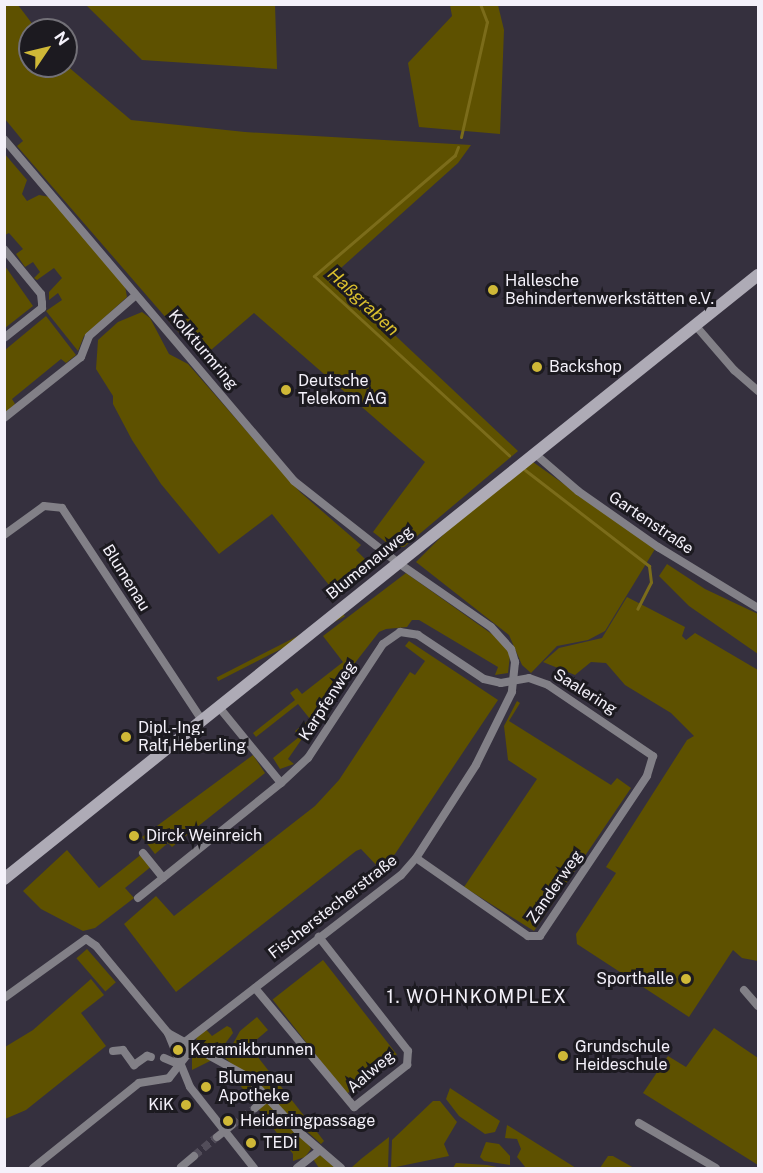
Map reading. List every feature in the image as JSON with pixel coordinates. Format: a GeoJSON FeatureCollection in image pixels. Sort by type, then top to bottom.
{"type":"FeatureCollection","features":[{"type":"Feature","properties":{"kind":"street","name":"Kolkturmring"},"geometry":{"type":"LineString","coordinates":[[4,139],[294,481],[397,562]]}},
{"type":"Feature","properties":{"kind":"street"},"geometry":{"type":"LineString","coordinates":[[4,249],[41,294],[42,308],[4,338]]}},
{"type":"Feature","properties":{"kind":"street","name":"Blumenauweg"},"geometry":{"type":"LineString","coordinates":[[4,879],[759,274]]}},
{"type":"Feature","properties":{"kind":"street"},"geometry":{"type":"LineString","coordinates":[[4,418],[81,357],[89,336],[136,294]]}},
{"type":"Feature","properties":{"kind":"street"},"geometry":{"type":"LineString","coordinates":[[695,325],[734,370],[759,391]]}},
{"type":"Feature","properties":{"kind":"street","name":"Gartenstraße"},"geometry":{"type":"LineString","coordinates":[[534,453],[578,491],[652,543],[759,608]]}},
{"type":"Feature","properties":{"kind":"street","name":"Blumenau"},"geometry":{"type":"LineString","coordinates":[[4,535],[44,506],[62,508],[202,720]]}},
{"type":"Feature","properties":{"kind":"street"},"geometry":{"type":"LineString","coordinates":[[397,562],[502,638],[513,656],[516,680]]}},
{"type":"Feature","properties":{"kind":"street","name":"Saalering"},"geometry":{"type":"LineString","coordinates":[[396,633],[418,635],[484,679],[501,683],[529,678],[548,686],[649,751],[654,760]]}},
{"type":"Feature","properties":{"kind":"street","name":"Karpfenweg"},"geometry":{"type":"LineString","coordinates":[[138,898],[281,783],[308,758],[383,644],[396,633]]}},
{"type":"Feature","properties":{"kind":"street","name":"Fischerstecherstraße"},"geometry":{"type":"LineString","coordinates":[[185,1042],[401,875],[416,858],[468,781],[516,680]]}},
{"type":"Feature","properties":{"kind":"street"},"geometry":{"type":"LineString","coordinates":[[218,706],[281,783]]}},
{"type":"Feature","properties":{"kind":"street","name":"Zanderweg"},"geometry":{"type":"LineString","coordinates":[[416,858],[528,936],[540,936],[642,784],[654,760]]}},
{"type":"Feature","properties":{"kind":"street"},"geometry":{"type":"LineString","coordinates":[[142,853],[163,878]]}},
{"type":"Feature","properties":{"kind":"street","name":"Aalweg"},"geometry":{"type":"LineString","coordinates":[[255,988],[354,1107],[407,1065],[408,1051],[319,937]]}},
{"type":"Feature","properties":{"kind":"street"},"geometry":{"type":"LineString","coordinates":[[4,998],[86,939],[96,946],[166,1030],[248,1077],[319,1151],[341,1168]]}},
{"type":"Feature","properties":{"kind":"street"},"geometry":{"type":"LineString","coordinates":[[744,990],[759,1006]]}},
{"type":"Feature","properties":{"kind":"street"},"geometry":{"type":"LineString","coordinates":[[166,1030],[178,1064],[190,1087],[221,1134],[254,1168]]}},
{"type":"Feature","properties":{"kind":"street"},"geometry":{"type":"LineString","coordinates":[[33,1168],[144,1080],[158,1083],[170,1078],[178,1064],[187,1055],[185,1042]]}},
{"type":"Feature","properties":{"kind":"street"},"geometry":{"type":"LineString","coordinates":[[113,1051],[123,1050],[134,1065],[148,1055]]}},
{"type":"Feature","properties":{"kind":"street"},"geometry":{"type":"LineString","coordinates":[[164,1058],[178,1064]]}},
{"type":"Feature","properties":{"kind":"street"},"geometry":{"type":"LineString","coordinates":[[255,1107],[267,1098]]}},
{"type":"Feature","properties":{"kind":"street"},"geometry":{"type":"LineString","coordinates":[[639,1123],[716,1168]]}},
{"type":"Feature","properties":{"kind":"street"},"geometry":{"type":"LineString","coordinates":[[221,1134],[232,1125]]}},
{"type":"Feature","properties":{"kind":"street"},"geometry":{"type":"LineString","coordinates":[[297,1168],[319,1151]]}},
{"type":"Feature","properties":{"kind":"street"},"geometry":{"type":"LineString","coordinates":[[181,1167],[194,1156]]}},
{"type":"Feature","properties":{"kind":"shaded area"},"geometry":{"type":"Polygon","coordinates":[[[4,5],[18,5],[28,18],[18,18],[18,78],[78,78],[78,75],[131,120],[245,132],[471,145],[458,163],[332,276],[518,451],[404,547],[392,547],[373,532],[425,462],[254,313],[204,356],[187,342],[17,146],[23,141],[5,119],[4,5]]]}},
{"type":"Feature","properties":{"kind":"shaded area"},"geometry":{"type":"Polygon","coordinates":[[[86,5],[275,5],[277,69],[142,60],[86,5]]]}},
{"type":"Feature","properties":{"kind":"shaded area"},"geometry":{"type":"Polygon","coordinates":[[[450,5],[498,5],[504,30],[500,134],[419,127],[408,63],[452,16],[450,5]]]}},
{"type":"Feature","properties":{"kind":"shaded area"},"geometry":{"type":"Polygon","coordinates":[[[4,153],[27,180],[22,194],[27,201],[39,195],[50,197],[125,286],[127,297],[84,336],[78,351],[46,311],[62,300],[58,293],[49,300],[49,292],[62,278],[54,268],[37,280],[34,278],[40,272],[33,262],[25,267],[16,254],[23,249],[9,233],[5,235],[4,153]]]}},
{"type":"Feature","properties":{"kind":"shaded area"},"geometry":{"type":"Polygon","coordinates":[[[5,266],[33,306],[5,328],[5,266]]]}},
{"type":"Feature","properties":{"kind":"shaded area"},"geometry":{"type":"Polygon","coordinates":[[[142,312],[150,318],[169,354],[188,364],[300,492],[361,545],[356,550],[365,559],[365,569],[337,595],[272,514],[219,554],[161,484],[132,440],[113,404],[113,396],[96,369],[98,340],[118,322],[142,312]]]}},
{"type":"Feature","properties":{"kind":"shaded area"},"geometry":{"type":"Polygon","coordinates":[[[46,316],[76,355],[66,363],[61,359],[12,399],[15,404],[5,413],[5,350],[46,316]]]}},
{"type":"Feature","properties":{"kind":"shaded area"},"geometry":{"type":"Polygon","coordinates":[[[533,462],[655,549],[605,631],[588,640],[557,646],[531,673],[522,665],[509,635],[416,562],[470,508],[533,462]]]}},
{"type":"Feature","properties":{"kind":"shaded area"},"geometry":{"type":"Polygon","coordinates":[[[667,564],[705,589],[758,614],[758,654],[689,606],[659,576],[667,564]]]}},
{"type":"Feature","properties":{"kind":"shaded area"},"geometry":{"type":"Polygon","coordinates":[[[406,573],[503,642],[510,655],[508,673],[495,675],[498,667],[419,620],[412,620],[407,627],[386,629],[379,632],[351,668],[288,759],[294,764],[280,769],[273,758],[299,737],[295,731],[310,719],[298,704],[256,737],[253,733],[295,700],[290,693],[297,688],[302,694],[343,662],[323,636],[406,573]]]}},
{"type":"Feature","properties":{"kind":"shaded area"},"geometry":{"type":"Polygon","coordinates":[[[627,597],[685,627],[682,636],[686,640],[695,633],[758,670],[758,961],[742,958],[733,950],[689,1017],[577,944],[576,934],[616,873],[606,867],[687,740],[694,736],[671,713],[625,685],[606,663],[591,662],[575,675],[543,662],[559,648],[602,638],[627,597]]]}},
{"type":"Feature","properties":{"kind":"shaded area"},"geometry":{"type":"Polygon","coordinates":[[[343,613],[345,617],[218,681],[216,677],[343,613]]]}},
{"type":"Feature","properties":{"kind":"shaded area"},"geometry":{"type":"Polygon","coordinates":[[[409,641],[498,700],[395,854],[379,868],[361,849],[356,851],[176,992],[124,924],[156,896],[174,916],[315,806],[339,780],[410,672],[415,675],[425,661],[405,646],[409,641]]]}},
{"type":"Feature","properties":{"kind":"shaded area"},"geometry":{"type":"Polygon","coordinates":[[[517,701],[520,703],[509,721],[611,785],[617,778],[631,788],[534,931],[464,887],[537,779],[508,760],[504,726],[517,701]]]}},
{"type":"Feature","properties":{"kind":"shaded area"},"geometry":{"type":"Polygon","coordinates":[[[253,755],[265,773],[172,847],[168,843],[155,854],[142,837],[253,755]]]}},
{"type":"Feature","properties":{"kind":"shaded area"},"geometry":{"type":"Polygon","coordinates":[[[67,850],[99,888],[143,853],[153,865],[125,888],[134,898],[95,928],[83,931],[41,909],[23,891],[67,850]]]}},
{"type":"Feature","properties":{"kind":"shaded area"},"geometry":{"type":"Polygon","coordinates":[[[87,949],[116,982],[105,991],[76,958],[87,949]]]}},
{"type":"Feature","properties":{"kind":"shaded area"},"geometry":{"type":"Polygon","coordinates":[[[323,960],[397,1055],[346,1094],[273,999],[323,960]]]}},
{"type":"Feature","properties":{"kind":"shaded area"},"geometry":{"type":"Polygon","coordinates":[[[91,979],[104,995],[81,1013],[106,1046],[26,1110],[5,1119],[5,1047],[33,1030],[91,979]]]}},
{"type":"Feature","properties":{"kind":"shaded area"},"geometry":{"type":"Polygon","coordinates":[[[257,1017],[268,1030],[249,1046],[324,1141],[321,1144],[225,1058],[240,1031],[257,1017]]]}},
{"type":"Feature","properties":{"kind":"shaded area"},"geometry":{"type":"Polygon","coordinates":[[[203,1026],[212,1036],[227,1026],[233,1033],[214,1055],[197,1043],[196,1036],[203,1026]]]}},
{"type":"Feature","properties":{"kind":"shaded area"},"geometry":{"type":"Polygon","coordinates":[[[714,1028],[758,1058],[758,1165],[643,1093],[668,1056],[686,1067],[714,1028]]]}},
{"type":"Feature","properties":{"kind":"shaded area"},"geometry":{"type":"Polygon","coordinates":[[[192,1049],[212,1060],[192,1070],[192,1049]]]}},
{"type":"Feature","properties":{"kind":"shaded area"},"geometry":{"type":"Polygon","coordinates":[[[226,1067],[245,1078],[309,1145],[311,1149],[305,1157],[293,1161],[293,1154],[226,1067]]]}},
{"type":"Feature","properties":{"kind":"shaded area"},"geometry":{"type":"Polygon","coordinates":[[[450,1088],[500,1121],[495,1132],[485,1134],[459,1116],[446,1099],[450,1088]]]}},
{"type":"Feature","properties":{"kind":"shaded area"},"geometry":{"type":"Polygon","coordinates":[[[433,1101],[440,1101],[457,1122],[444,1144],[449,1156],[391,1168],[392,1140],[433,1101]]]}},
{"type":"Feature","properties":{"kind":"shaded area"},"geometry":{"type":"Polygon","coordinates":[[[507,1125],[576,1168],[526,1168],[517,1157],[521,1149],[517,1139],[505,1138],[507,1125]]]}},
{"type":"Feature","properties":{"kind":"shaded area"},"geometry":{"type":"Polygon","coordinates":[[[389,1137],[388,1168],[351,1168],[361,1159],[389,1137]]]}},
{"type":"Feature","properties":{"kind":"shaded area"},"geometry":{"type":"Polygon","coordinates":[[[486,1142],[499,1144],[510,1156],[510,1165],[484,1161],[480,1157],[486,1142]]]}},
{"type":"Feature","properties":{"kind":"shaded area"},"geometry":{"type":"Polygon","coordinates":[[[317,1155],[322,1156],[337,1168],[319,1168],[313,1159],[317,1155]]]}},
{"type":"Feature","properties":{"kind":"shaded area"},"geometry":{"type":"Polygon","coordinates":[[[608,1156],[613,1156],[634,1168],[600,1168],[608,1156]]]}},
{"type":"Feature","properties":{"kind":"shaded area"},"geometry":{"type":"Polygon","coordinates":[[[456,1163],[487,1165],[502,1168],[453,1168],[456,1163]]]}},
{"type":"Feature","properties":{"kind":"waterway","name":"Haßgraben"},"geometry":{"type":"LineString","coordinates":[[461,137],[487,22],[480,4]]}},
{"type":"Feature","properties":{"kind":"waterway","name":"Haßgraben"},"geometry":{"type":"LineString","coordinates":[[458,147],[455,155],[314,276],[509,455]]}},
{"type":"Feature","properties":{"kind":"waterway","name":"Haßgraben"},"geometry":{"type":"LineString","coordinates":[[525,470],[649,566],[651,582],[637,609]]}},
{"type":"Feature","properties":{"kind":"tunnel"},"geometry":{"type":"LineString","coordinates":[[232,1125],[255,1108]]}},
{"type":"Feature","properties":{"kind":"tunnel"},"geometry":{"type":"LineString","coordinates":[[194,1156],[217,1137]]}},
{"type":"Feature","properties":{"kind":"place","name":"Hallesche Behindertenwerkstätten e.V."},"geometry":{"type":"Point","coordinates":[493,290]}},
{"type":"Feature","properties":{"kind":"place","name":"Backshop"},"geometry":{"type":"Point","coordinates":[537,367]}},
{"type":"Feature","properties":{"kind":"place","name":"Deutsche Telekom AG"},"geometry":{"type":"Point","coordinates":[286,390]}},
{"type":"Feature","properties":{"kind":"place","name":"Dipl.-Ing. Ralf Heberling"},"geometry":{"type":"Point","coordinates":[126,737]}},
{"type":"Feature","properties":{"kind":"place","name":"Dirck Weinreich"},"geometry":{"type":"Point","coordinates":[134,836]}},
{"type":"Feature","properties":{"kind":"place","name":"Sporthalle"},"geometry":{"type":"Point","coordinates":[686,979]}},
{"type":"Feature","properties":{"kind":"place","name":"Keramikbrunnen"},"geometry":{"type":"Point","coordinates":[178,1050]}},
{"type":"Feature","properties":{"kind":"place","name":"Grundschule Heideschule"},"geometry":{"type":"Point","coordinates":[563,1056]}},
{"type":"Feature","properties":{"kind":"place","name":"Blumenau Apotheke"},"geometry":{"type":"Point","coordinates":[206,1087]}},
{"type":"Feature","properties":{"kind":"place","name":"KiK"},"geometry":{"type":"Point","coordinates":[186,1105]}},
{"type":"Feature","properties":{"kind":"place","name":"Heideringpassage"},"geometry":{"type":"Point","coordinates":[228,1121]}},
{"type":"Feature","properties":{"kind":"place","name":"TEDi"},"geometry":{"type":"Point","coordinates":[251,1143]}},
{"type":"Feature","properties":{"kind":"district","name":"1. WOHNKOMPLEX"},"geometry":{"type":"Point","coordinates":[477,997]}}]}
